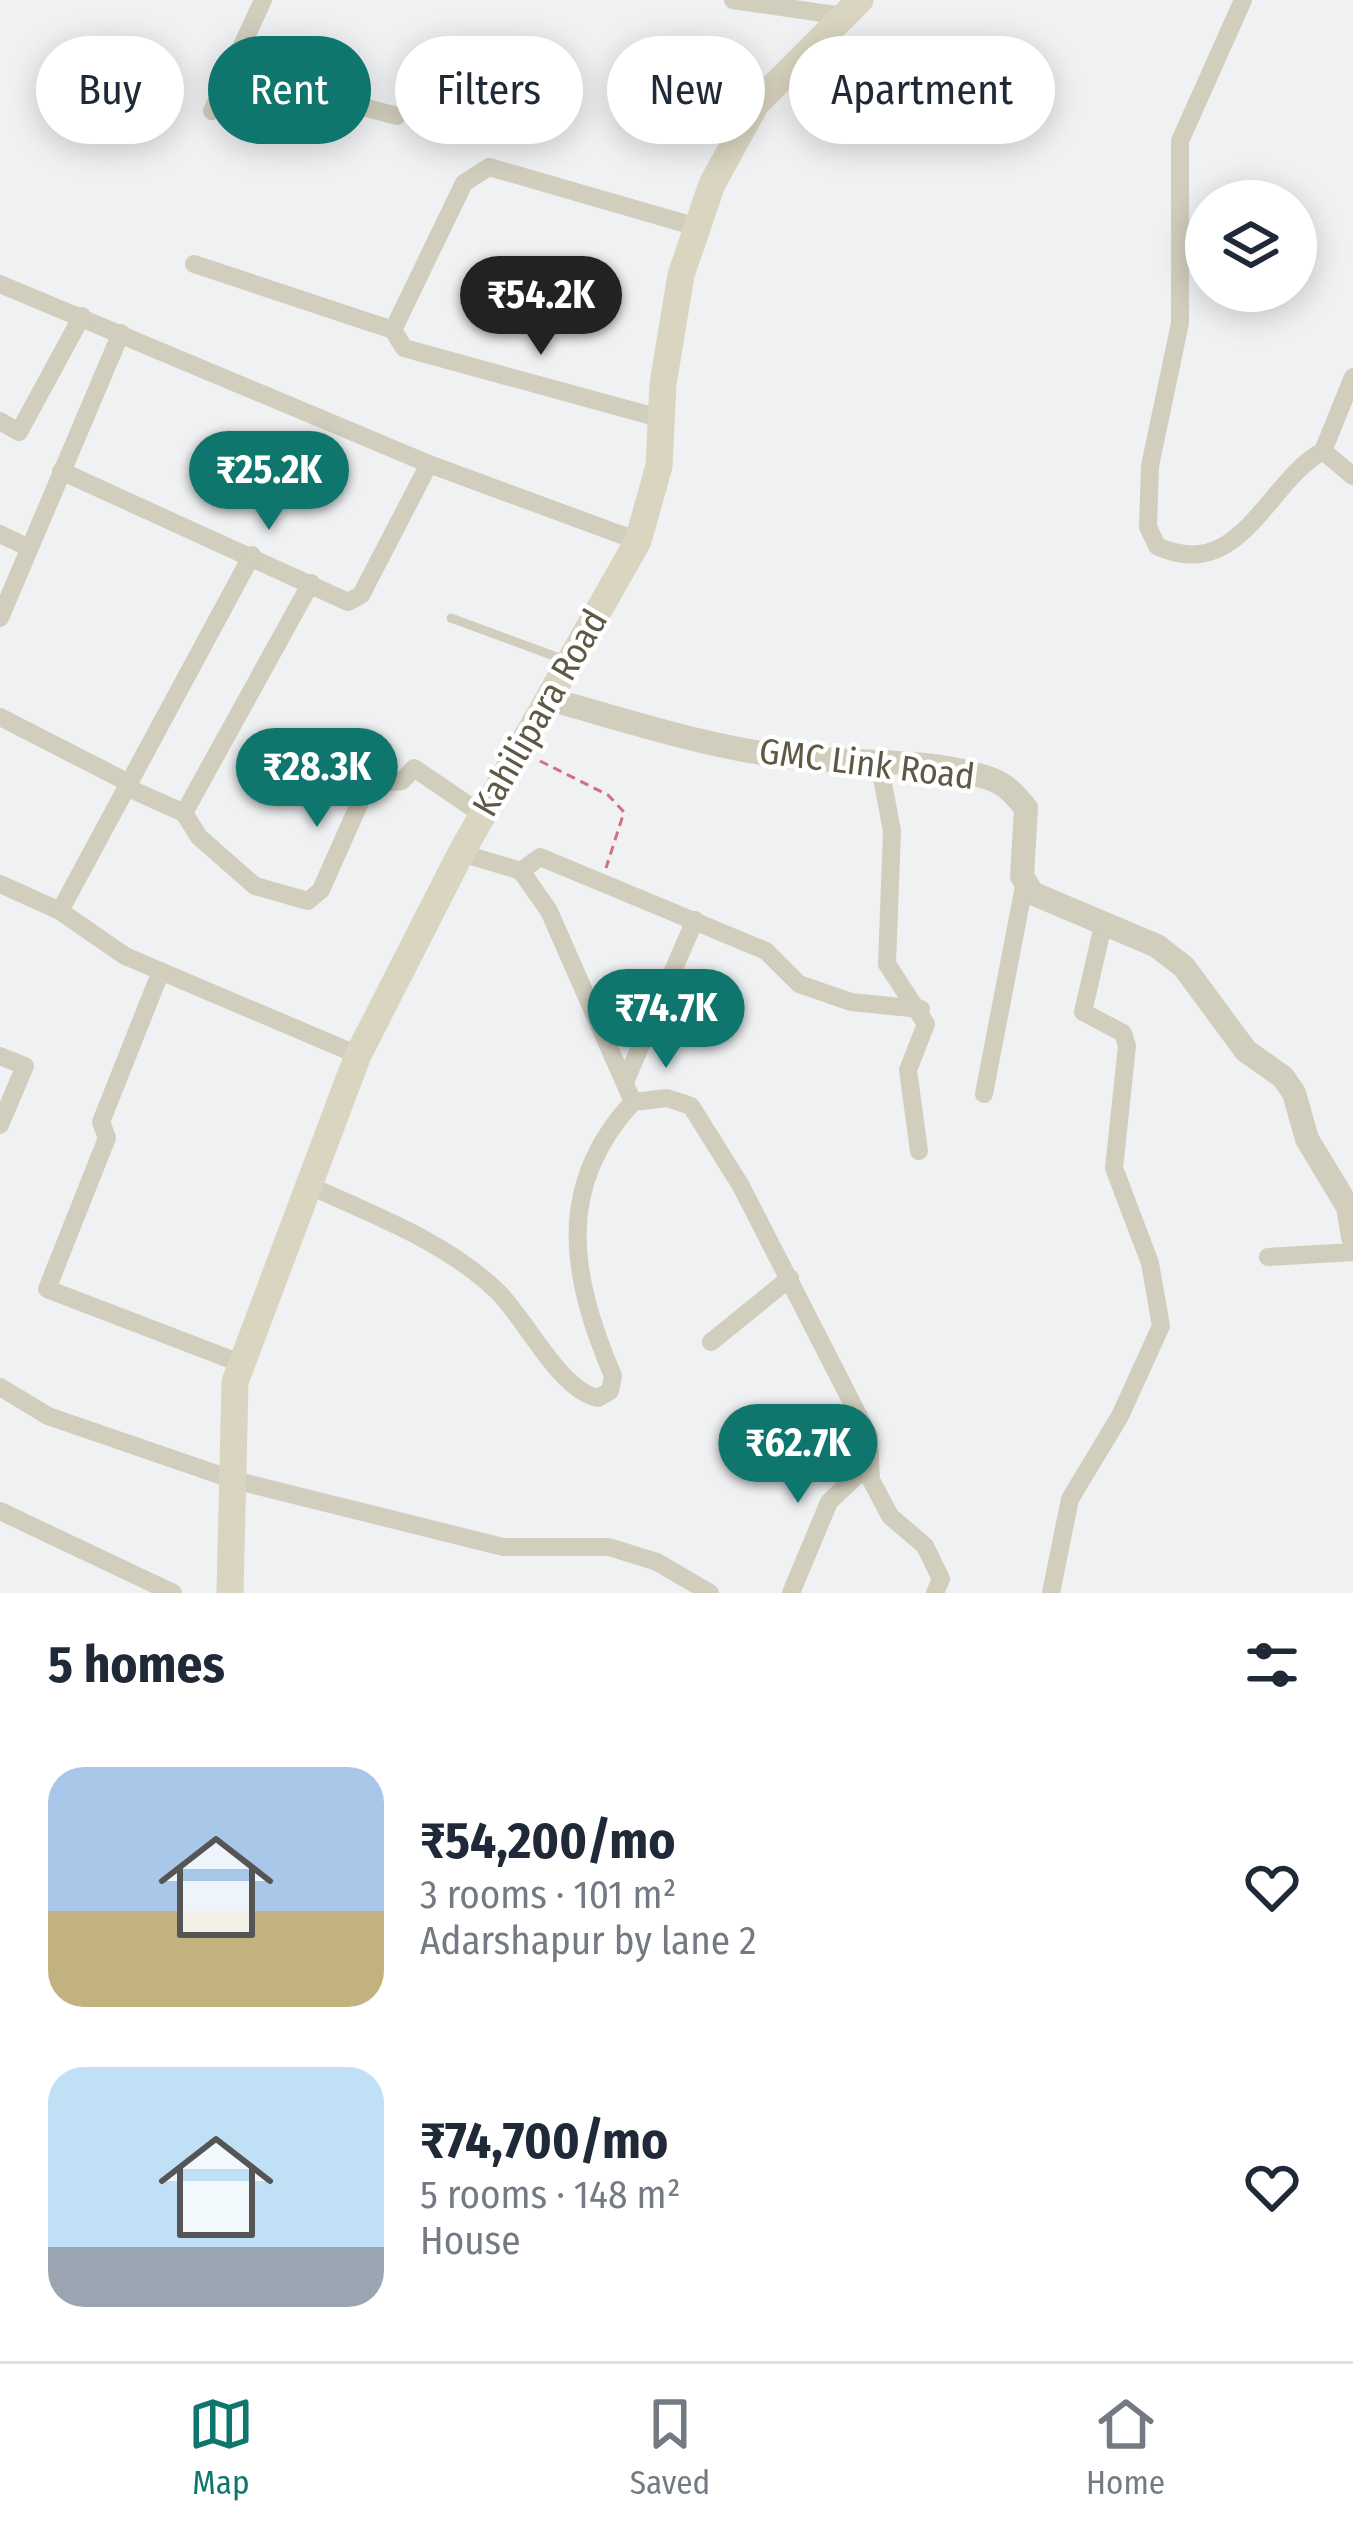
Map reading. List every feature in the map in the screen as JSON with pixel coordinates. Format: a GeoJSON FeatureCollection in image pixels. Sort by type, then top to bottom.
{"type":"FeatureCollection","features":[{"type":"Feature","properties":{"kind":"main road","name":"Kahilipara Road"},"geometry":{"type":"LineString","coordinates":[[230,1593],[240,1363],[358,1054],[460,853],[638,541],[659,466],[681,275],[712,184],[756,104],[854,9]]}},
{"type":"Feature","properties":{"kind":"street"},"geometry":{"type":"LineString","coordinates":[[247,36],[263,0]]}},
{"type":"Feature","properties":{"kind":"street"},"geometry":{"type":"LineString","coordinates":[[733,0],[854,9]]}},
{"type":"Feature","properties":{"kind":"street"},"geometry":{"type":"LineString","coordinates":[[1243,0],[1180,141],[1180,323],[1150,466],[1148,527],[1157,547],[1177,556],[1203,555],[1234,538],[1270,507],[1306,460],[1323,451],[1353,377]]}},
{"type":"Feature","properties":{"kind":"street"},"geometry":{"type":"LineString","coordinates":[[398,339],[464,183],[489,167],[697,227]]}},
{"type":"Feature","properties":{"kind":"street"},"geometry":{"type":"LineString","coordinates":[[194,264],[398,339],[663,419]]}},
{"type":"Feature","properties":{"kind":"street"},"geometry":{"type":"LineString","coordinates":[[0,284],[429,464],[638,541]]}},
{"type":"Feature","properties":{"kind":"street"},"geometry":{"type":"LineString","coordinates":[[0,421],[19,431],[82,316]]}},
{"type":"Feature","properties":{"kind":"street"},"geometry":{"type":"LineString","coordinates":[[0,619],[122,333]]}},
{"type":"Feature","properties":{"kind":"street"},"geometry":{"type":"LineString","coordinates":[[1323,451],[1353,476]]}},
{"type":"Feature","properties":{"kind":"street"},"geometry":{"type":"LineString","coordinates":[[61,471],[348,602],[361,595],[429,464]]}},
{"type":"Feature","properties":{"kind":"street"},"geometry":{"type":"LineString","coordinates":[[0,534],[29,548]]}},
{"type":"Feature","properties":{"kind":"street"},"geometry":{"type":"LineString","coordinates":[[60,911],[252,555]]}},
{"type":"Feature","properties":{"kind":"street"},"geometry":{"type":"LineString","coordinates":[[184,812],[311,583]]}},
{"type":"Feature","properties":{"kind":"street","name":"GMC Link Road"},"geometry":{"type":"LineString","coordinates":[[549,699],[658,731],[788,757],[879,762],[993,779],[1026,808],[1025,881]]}},
{"type":"Feature","properties":{"kind":"street"},"geometry":{"type":"LineString","coordinates":[[0,717],[184,812],[200,837],[255,886],[308,901],[321,890],[368,784],[402,781],[414,768],[483,814]]}},
{"type":"Feature","properties":{"kind":"street"},"geometry":{"type":"LineString","coordinates":[[879,762],[892,831],[887,964],[926,1024],[908,1070],[920,1151]]}},
{"type":"Feature","properties":{"kind":"street"},"geometry":{"type":"LineString","coordinates":[[460,853],[521,871],[549,911],[633,1102]]}},
{"type":"Feature","properties":{"kind":"street"},"geometry":{"type":"LineString","coordinates":[[521,871],[540,856],[766,951],[799,984],[851,1003],[921,1010]]}},
{"type":"Feature","properties":{"kind":"street"},"geometry":{"type":"LineString","coordinates":[[1025,881],[1032,893],[1157,946],[1184,967],[1246,1051],[1283,1077],[1294,1093],[1307,1139],[1348,1207],[1353,1237]]}},
{"type":"Feature","properties":{"kind":"street"},"geometry":{"type":"LineString","coordinates":[[984,1094],[1025,881]]}},
{"type":"Feature","properties":{"kind":"street"},"geometry":{"type":"LineString","coordinates":[[0,884],[60,911],[125,956],[358,1054]]}},
{"type":"Feature","properties":{"kind":"street"},"geometry":{"type":"LineString","coordinates":[[625,1082],[695,920]]}},
{"type":"Feature","properties":{"kind":"street"},"geometry":{"type":"LineString","coordinates":[[1051,1593],[1070,1499],[1120,1416],[1161,1326],[1150,1263],[1114,1168],[1127,1046],[1123,1033],[1083,1012],[1104,921]]}},
{"type":"Feature","properties":{"kind":"street"},"geometry":{"type":"LineString","coordinates":[[161,971],[101,1122],[107,1138],[47,1289],[240,1363]]}},
{"type":"Feature","properties":{"kind":"street"},"geometry":{"type":"LineString","coordinates":[[0,1056],[25,1066],[0,1125]]}},
{"type":"Feature","properties":{"kind":"street"},"geometry":{"type":"LineString","coordinates":[[308,1185],[440,1246],[470,1268],[521,1317],[568,1383],[598,1398],[610,1391],[613,1376],[577,1264],[577,1226],[602,1136],[633,1102],[667,1098],[702,1116],[868,1436],[871,1480],[890,1516],[925,1546],[941,1579],[935,1593]]}},
{"type":"Feature","properties":{"kind":"street"},"geometry":{"type":"LineString","coordinates":[[1268,1256],[1353,1252]]}},
{"type":"Feature","properties":{"kind":"street"},"geometry":{"type":"LineString","coordinates":[[711,1342],[790,1278]]}},
{"type":"Feature","properties":{"kind":"street"},"geometry":{"type":"LineString","coordinates":[[0,1387],[48,1416],[234,1480],[502,1547],[609,1547],[657,1562],[708,1592]]}},
{"type":"Feature","properties":{"kind":"street"},"geometry":{"type":"LineString","coordinates":[[791,1593],[830,1502],[870,1463]]}},
{"type":"Feature","properties":{"kind":"street"},"geometry":{"type":"LineString","coordinates":[[0,1510],[173,1593]]}},
{"type":"Feature","properties":{"kind":"lane"},"geometry":{"type":"LineString","coordinates":[[451,618],[570,662]]}},
{"type":"Feature","properties":{"kind":"path"},"geometry":{"type":"LineString","coordinates":[[529,756],[608,795],[624,812],[602,881]]}}]}
